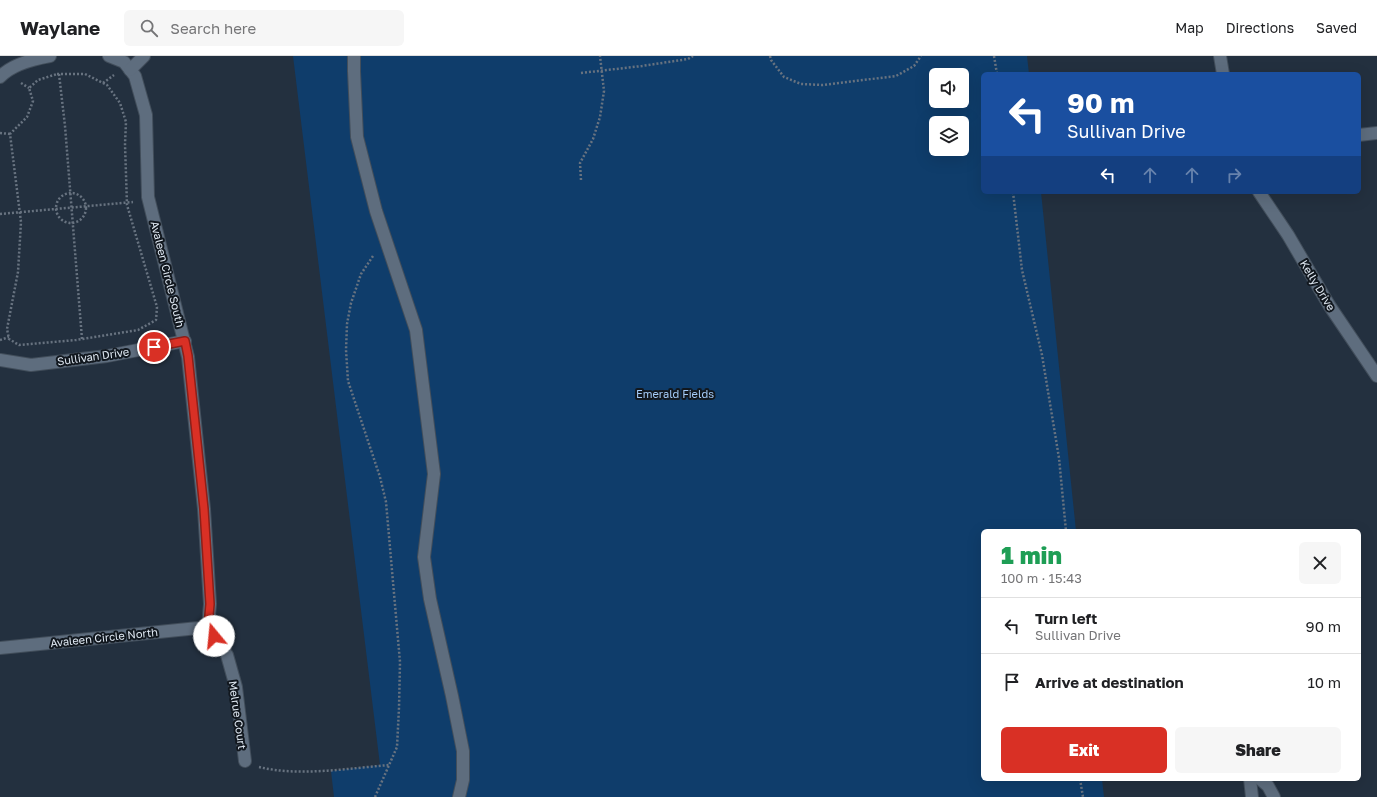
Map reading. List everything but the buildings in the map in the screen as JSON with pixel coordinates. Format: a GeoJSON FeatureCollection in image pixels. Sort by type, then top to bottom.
{"type":"FeatureCollection","features":[{"type":"Feature","properties":{"kind":"street"},"geometry":{"type":"LineString","coordinates":[[0,77],[4,73],[30,60],[50,56]]}},
{"type":"Feature","properties":{"kind":"street","name":"Avaleen Circle South"},"geometry":{"type":"LineString","coordinates":[[109,56],[124,62],[135,76],[146,115],[149,201],[188,356],[204,509],[210,604],[208,627]]}},
{"type":"Feature","properties":{"kind":"street"},"geometry":{"type":"LineString","coordinates":[[130,70],[144,56]]}},
{"type":"Feature","properties":{"kind":"street"},"geometry":{"type":"LineString","coordinates":[[354,56],[357,137],[376,211],[416,330],[434,474],[424,558],[430,599],[463,751],[462,780],[459,797]]}},
{"type":"Feature","properties":{"kind":"street"},"geometry":{"type":"LineString","coordinates":[[1220,56],[1223,72]]}},
{"type":"Feature","properties":{"kind":"street"},"geometry":{"type":"LineString","coordinates":[[1361,135],[1377,133]]}},
{"type":"Feature","properties":{"kind":"street","name":"Kelly Drive"},"geometry":{"type":"LineString","coordinates":[[1261,194],[1288,235],[1329,305],[1377,376]]}},
{"type":"Feature","properties":{"kind":"street","name":"Sullivan Drive"},"geometry":{"type":"LineString","coordinates":[[0,360],[31,365],[107,356],[185,341]]}},
{"type":"Feature","properties":{"kind":"street","name":"Avaleen Circle North"},"geometry":{"type":"LineString","coordinates":[[0,648],[208,627]]}},
{"type":"Feature","properties":{"kind":"street","name":"Melrue Court"},"geometry":{"type":"LineString","coordinates":[[208,627],[227,655],[236,687],[245,762]]}},
{"type":"Feature","properties":{"kind":"street"},"geometry":{"type":"LineString","coordinates":[[1250,781],[1252,797]]}},
{"type":"Feature","properties":{"kind":"street"},"geometry":{"type":"LineString","coordinates":[[1262,781],[1268,786],[1274,797]]}},
{"type":"Feature","properties":{"kind":"path"},"geometry":{"type":"LineString","coordinates":[[581,180],[580,163],[593,139],[600,117],[604,91],[600,56]]}},
{"type":"Feature","properties":{"kind":"path"},"geometry":{"type":"LineString","coordinates":[[581,73],[688,59],[693,56]]}},
{"type":"Feature","properties":{"kind":"path"},"geometry":{"type":"LineString","coordinates":[[770,56],[771,60],[784,77],[801,84],[823,84],[896,76],[914,66],[921,56]]}},
{"type":"Feature","properties":{"kind":"path"},"geometry":{"type":"LineString","coordinates":[[994,56],[997,72]]}},
{"type":"Feature","properties":{"kind":"path"},"geometry":{"type":"LineString","coordinates":[[59,74],[85,74],[107,85],[120,103],[126,122],[125,144],[127,203],[157,306],[156,320],[138,330],[82,339],[19,345],[9,340],[7,329],[18,272],[21,222],[10,134],[27,117],[33,101],[29,88],[38,80],[59,74]]}},
{"type":"Feature","properties":{"kind":"path"},"geometry":{"type":"LineString","coordinates":[[59,74],[72,208],[82,339]]}},
{"type":"Feature","properties":{"kind":"path"},"geometry":{"type":"LineString","coordinates":[[0,133],[10,134]]}},
{"type":"Feature","properties":{"kind":"path"},"geometry":{"type":"LineString","coordinates":[[70,193],[79,195],[85,202],[86,206],[84,215],[81,219],[73,222],[60,218],[57,209],[57,204],[62,196],[70,193]]}},
{"type":"Feature","properties":{"kind":"path"},"geometry":{"type":"LineString","coordinates":[[1013,194],[1022,270],[1042,355],[1060,458],[1066,529]]}},
{"type":"Feature","properties":{"kind":"path"},"geometry":{"type":"LineString","coordinates":[[0,214],[149,201]]}},
{"type":"Feature","properties":{"kind":"path"},"geometry":{"type":"LineString","coordinates":[[375,797],[397,747],[400,662],[386,502],[380,477],[348,381],[346,324],[351,303],[361,274],[380,244],[386,240]]}},
{"type":"Feature","properties":{"kind":"path"},"geometry":{"type":"LineString","coordinates":[[0,340],[9,337]]}},
{"type":"Feature","properties":{"kind":"path"},"geometry":{"type":"LineString","coordinates":[[245,762],[261,767],[292,771],[390,765]]}},
{"type":"Feature","properties":{"kind":"path"},"geometry":{"type":"LineString","coordinates":[[1080,781],[1083,797]]}},
{"type":"Feature","properties":{"kind":"green space","name":"Emerald Fields"},"geometry":{"type":"Polygon","coordinates":[[[293,56],[1027,56],[1029,72],[981,72],[981,194],[1041,194],[1076,529],[981,529],[981,781],[1102,781],[1104,797],[334,797],[331,771],[380,765],[293,56]]]}},
{"type":"Feature","properties":{"kind":"route"},"geometry":{"type":"LineString","coordinates":[[154,347],[185,341],[188,356],[204,509],[210,604],[208,627],[214,636]]}}]}
